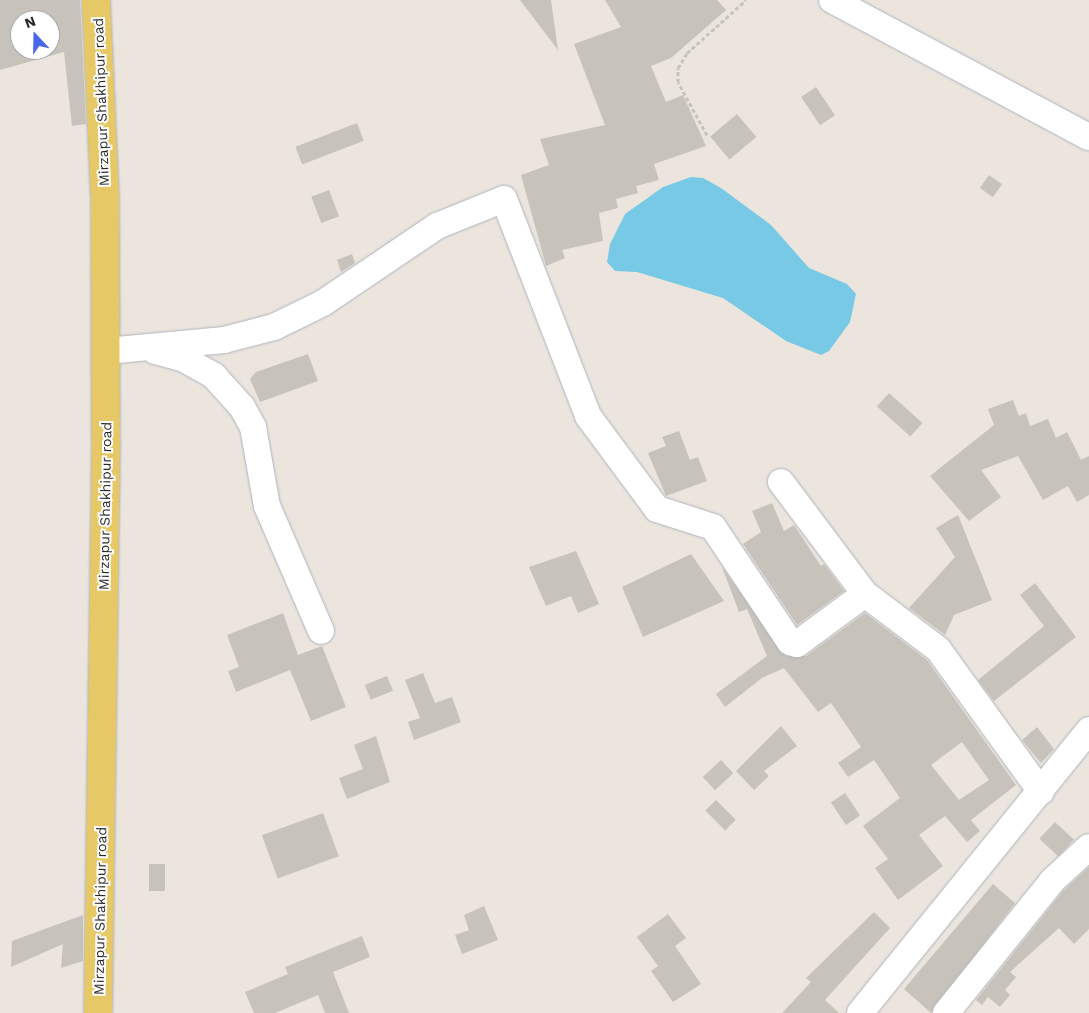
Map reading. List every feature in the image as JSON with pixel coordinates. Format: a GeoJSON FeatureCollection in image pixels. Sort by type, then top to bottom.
{"type":"FeatureCollection","features":[{"type":"Feature","properties":{"kind":"main road","name":"Mirzapur Shakhipur road"},"geometry":{"type":"LineString","coordinates":[[96,0],[106,351],[98,1013]]}},
{"type":"Feature","properties":{"kind":"street"},"geometry":{"type":"LineString","coordinates":[[832,0],[1089,137]]}},
{"type":"Feature","properties":{"kind":"street"},"geometry":{"type":"LineString","coordinates":[[106,351],[224,340],[274,327],[323,303],[437,226],[504,199],[588,416],[657,509],[714,527],[790,642],[797,644],[865,594]]}},
{"type":"Feature","properties":{"kind":"street"},"geometry":{"type":"LineString","coordinates":[[142,347],[182,358],[214,376],[242,407],[253,427],[267,506],[321,631]]}},
{"type":"Feature","properties":{"kind":"street"},"geometry":{"type":"LineString","coordinates":[[781,482],[865,594],[938,649],[1041,792]]}},
{"type":"Feature","properties":{"kind":"street"},"geometry":{"type":"LineString","coordinates":[[860,1013],[1041,792],[1089,730]]}},
{"type":"Feature","properties":{"kind":"street"},"geometry":{"type":"LineString","coordinates":[[946,1013],[1046,888],[1089,847]]}},
{"type":"Feature","properties":{"kind":"path"},"geometry":{"type":"LineString","coordinates":[[707,135],[678,82],[678,68],[687,53],[746,0]]}},
{"type":"Feature","properties":{"kind":"water"},"geometry":{"type":"Polygon","coordinates":[[[691,177],[703,178],[721,188],[771,225],[809,268],[847,284],[856,294],[850,322],[829,351],[821,355],[786,341],[723,298],[637,272],[615,271],[607,262],[610,244],[625,214],[663,187],[691,177]]]}},
{"type":"Feature","properties":{"kind":"building"},"geometry":{"type":"Polygon","coordinates":[[[0,0],[80,0],[86,124],[72,126],[64,52],[60,53],[60,10],[10,10],[10,60],[36,60],[0,70],[0,0]]]}},
{"type":"Feature","properties":{"kind":"building"},"geometry":{"type":"Polygon","coordinates":[[[520,0],[551,0],[558,50],[520,0]]]}},
{"type":"Feature","properties":{"kind":"building"},"geometry":{"type":"Polygon","coordinates":[[[605,0],[717,0],[726,10],[671,58],[651,66],[666,102],[683,95],[706,146],[654,164],[659,180],[636,186],[638,193],[616,199],[618,208],[599,213],[603,241],[562,250],[565,258],[546,266],[521,175],[549,165],[540,139],[605,125],[574,44],[621,27],[605,0]]]}},
{"type":"Feature","properties":{"kind":"building"},"geometry":{"type":"Polygon","coordinates":[[[816,87],[835,115],[820,125],[801,97],[816,87]]]}},
{"type":"Feature","properties":{"kind":"building"},"geometry":{"type":"Polygon","coordinates":[[[737,114],[756,137],[729,159],[710,136],[737,114]]]}},
{"type":"Feature","properties":{"kind":"building"},"geometry":{"type":"Polygon","coordinates":[[[357,123],[364,141],[302,164],[295,147],[357,123]]]}},
{"type":"Feature","properties":{"kind":"building"},"geometry":{"type":"Polygon","coordinates":[[[989,175],[1002,184],[993,197],[980,188],[989,175]]]}},
{"type":"Feature","properties":{"kind":"building"},"geometry":{"type":"Polygon","coordinates":[[[329,190],[339,216],[321,223],[311,197],[329,190]]]}},
{"type":"Feature","properties":{"kind":"building"},"geometry":{"type":"Polygon","coordinates":[[[352,254],[355,263],[341,272],[337,260],[352,254]]]}},
{"type":"Feature","properties":{"kind":"building"},"geometry":{"type":"Polygon","coordinates":[[[308,354],[318,381],[260,402],[250,379],[256,372],[308,354]]]}},
{"type":"Feature","properties":{"kind":"building"},"geometry":{"type":"Polygon","coordinates":[[[889,393],[922,423],[910,436],[877,406],[889,393]]]}},
{"type":"Feature","properties":{"kind":"building"},"geometry":{"type":"Polygon","coordinates":[[[1013,400],[1019,416],[1026,413],[1030,426],[1048,419],[1056,438],[1067,432],[1081,460],[1089,456],[1089,495],[1077,502],[1068,486],[1043,500],[1018,456],[981,470],[1001,497],[969,521],[930,476],[994,425],[988,409],[1013,400]]]}},
{"type":"Feature","properties":{"kind":"building"},"geometry":{"type":"Polygon","coordinates":[[[679,431],[690,460],[698,457],[707,481],[666,496],[648,453],[666,446],[662,437],[679,431]]]}},
{"type":"Feature","properties":{"kind":"building"},"geometry":{"type":"Polygon","coordinates":[[[772,503],[784,531],[794,525],[821,566],[824,564],[844,591],[797,625],[743,544],[761,532],[752,511],[772,503]]]}},
{"type":"Feature","properties":{"kind":"building"},"geometry":{"type":"Polygon","coordinates":[[[958,515],[992,600],[954,615],[945,635],[909,608],[955,557],[936,528],[958,515]]]}},
{"type":"Feature","properties":{"kind":"building"},"geometry":{"type":"Polygon","coordinates":[[[576,551],[599,604],[578,613],[571,596],[546,606],[529,567],[576,551]]]}},
{"type":"Feature","properties":{"kind":"building"},"geometry":{"type":"Polygon","coordinates":[[[691,554],[724,601],[643,637],[622,587],[691,554]]]}},
{"type":"Feature","properties":{"kind":"building"},"geometry":{"type":"Polygon","coordinates":[[[722,567],[786,656],[806,656],[865,613],[927,660],[1016,785],[971,820],[980,831],[967,842],[945,816],[919,835],[943,866],[898,900],[875,868],[888,859],[863,826],[900,798],[874,760],[848,777],[838,763],[861,747],[831,703],[818,712],[784,668],[762,678],[725,707],[716,694],[767,656],[747,609],[739,612],[722,567]],[[962,742],[931,765],[959,800],[989,780],[962,742]]]}},
{"type":"Feature","properties":{"kind":"building"},"geometry":{"type":"Polygon","coordinates":[[[1035,583],[1076,637],[994,701],[978,680],[1044,626],[1020,595],[1035,583]]]}},
{"type":"Feature","properties":{"kind":"building"},"geometry":{"type":"Polygon","coordinates":[[[283,613],[298,655],[322,646],[346,707],[311,721],[290,670],[236,692],[228,671],[239,667],[227,635],[283,613]]]}},
{"type":"Feature","properties":{"kind":"building"},"geometry":{"type":"Polygon","coordinates":[[[423,673],[435,703],[452,697],[461,722],[414,740],[408,722],[420,718],[405,680],[423,673]]]}},
{"type":"Feature","properties":{"kind":"building"},"geometry":{"type":"Polygon","coordinates":[[[387,676],[393,691],[371,700],[365,685],[387,676]]]}},
{"type":"Feature","properties":{"kind":"building"},"geometry":{"type":"Polygon","coordinates":[[[781,726],[797,746],[764,771],[769,776],[754,790],[736,771],[781,726]]]}},
{"type":"Feature","properties":{"kind":"building"},"geometry":{"type":"Polygon","coordinates":[[[1037,727],[1054,749],[1041,763],[1022,740],[1037,727]]]}},
{"type":"Feature","properties":{"kind":"building"},"geometry":{"type":"Polygon","coordinates":[[[376,736],[390,782],[347,799],[339,778],[363,769],[354,745],[376,736]]]}},
{"type":"Feature","properties":{"kind":"building"},"geometry":{"type":"Polygon","coordinates":[[[721,760],[733,773],[715,790],[703,777],[721,760]]]}},
{"type":"Feature","properties":{"kind":"building"},"geometry":{"type":"Polygon","coordinates":[[[845,793],[860,815],[846,825],[831,803],[845,793]]]}},
{"type":"Feature","properties":{"kind":"building"},"geometry":{"type":"Polygon","coordinates":[[[716,800],[736,820],[725,830],[705,811],[716,800]]]}},
{"type":"Feature","properties":{"kind":"building"},"geometry":{"type":"Polygon","coordinates":[[[323,813],[339,856],[278,878],[262,835],[323,813]]]}},
{"type":"Feature","properties":{"kind":"building"},"geometry":{"type":"Polygon","coordinates":[[[1055,822],[1074,840],[1058,857],[1039,839],[1055,822]]]}},
{"type":"Feature","properties":{"kind":"building"},"geometry":{"type":"Polygon","coordinates":[[[149,864],[165,864],[165,891],[149,891],[149,864]]]}},
{"type":"Feature","properties":{"kind":"building"},"geometry":{"type":"Polygon","coordinates":[[[1089,867],[1089,929],[1074,944],[1059,928],[1010,972],[1016,977],[1005,990],[1010,995],[1000,1007],[988,997],[982,1005],[976,1000],[1063,891],[1089,867]]]}},
{"type":"Feature","properties":{"kind":"building"},"geometry":{"type":"Polygon","coordinates":[[[993,884],[1015,903],[931,1013],[904,989],[993,884]]]}},
{"type":"Feature","properties":{"kind":"building"},"geometry":{"type":"Polygon","coordinates":[[[484,906],[498,940],[462,954],[455,935],[469,930],[464,915],[484,906]]]}},
{"type":"Feature","properties":{"kind":"building"},"geometry":{"type":"Polygon","coordinates":[[[874,912],[890,928],[825,1000],[839,1013],[782,1013],[811,982],[806,978],[874,912]]]}},
{"type":"Feature","properties":{"kind":"building"},"geometry":{"type":"Polygon","coordinates":[[[668,914],[686,938],[675,946],[701,984],[673,1002],[651,971],[658,966],[637,937],[668,914]]]}},
{"type":"Feature","properties":{"kind":"building"},"geometry":{"type":"Polygon","coordinates":[[[83,915],[83,961],[61,968],[63,944],[11,967],[12,941],[83,915]]]}},
{"type":"Feature","properties":{"kind":"building"},"geometry":{"type":"Polygon","coordinates":[[[362,936],[370,957],[333,972],[349,1013],[325,1013],[318,995],[275,1013],[254,1013],[245,992],[288,974],[285,967],[362,936]]]}}]}
